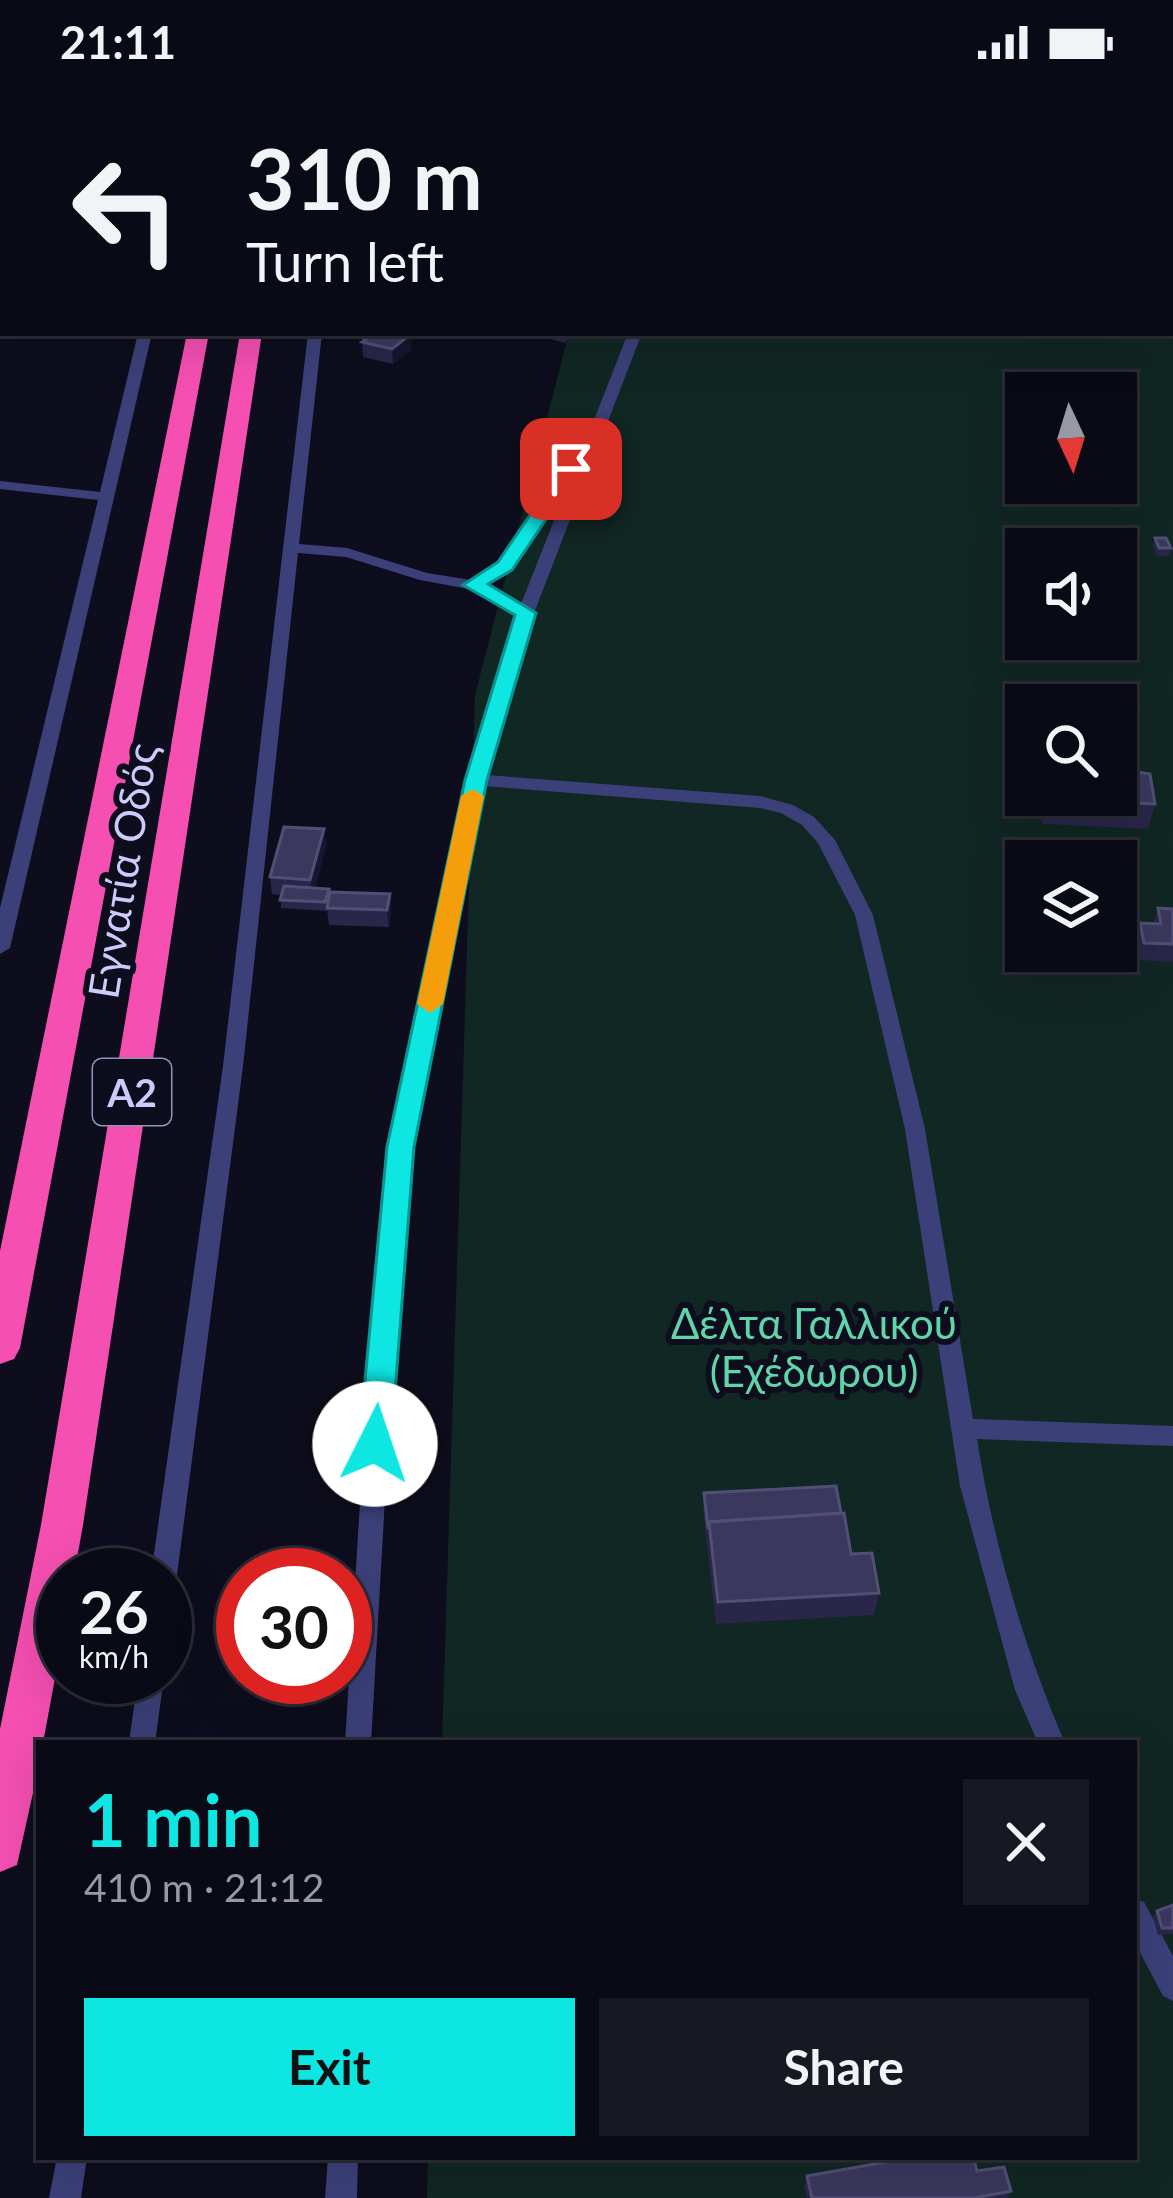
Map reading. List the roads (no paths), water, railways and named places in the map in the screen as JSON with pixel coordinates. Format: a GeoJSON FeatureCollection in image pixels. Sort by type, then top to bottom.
{"type":"FeatureCollection","features":[{"type":"Feature","properties":{"kind":"highway","name":"Εγνατία Οδός"},"geometry":{"type":"LineString","coordinates":[[0,1348],[197,336]]}},
{"type":"Feature","properties":{"kind":"highway","name":"Εγνατία Οδός"},"geometry":{"type":"LineString","coordinates":[[0,1849],[62,1525],[251,336]]}},
{"type":"Feature","properties":{"kind":"street"},"geometry":{"type":"LineString","coordinates":[[0,948],[145,336]]}},
{"type":"Feature","properties":{"kind":"street"},"geometry":{"type":"LineString","coordinates":[[168,1548],[233,1066],[315,336]]}},
{"type":"Feature","properties":{"kind":"street"},"geometry":{"type":"LineString","coordinates":[[358,1740],[380,1359],[401,1147],[476,780],[526,613],[633,336]]}},
{"type":"Feature","properties":{"kind":"street"},"geometry":{"type":"LineString","coordinates":[[473,585],[505,566],[589,440]]}},
{"type":"Feature","properties":{"kind":"street"},"geometry":{"type":"LineString","coordinates":[[0,485],[107,497]]}},
{"type":"Feature","properties":{"kind":"street"},"geometry":{"type":"LineString","coordinates":[[292,548],[347,553],[425,577],[473,585],[526,613]]}},
{"type":"Feature","properties":{"kind":"street"},"geometry":{"type":"LineString","coordinates":[[476,780],[760,802],[797,814],[826,840],[864,915],[892,1024],[940,1264],[963,1430],[996,1578],[1028,1690],[1051,1740]]}},
{"type":"Feature","properties":{"kind":"street"},"geometry":{"type":"LineString","coordinates":[[963,1430],[1173,1436]]}},
{"type":"Feature","properties":{"kind":"street"},"geometry":{"type":"LineString","coordinates":[[142,1740],[147,1704]]}},
{"type":"Feature","properties":{"kind":"street"},"geometry":{"type":"LineString","coordinates":[[1137,1918],[1173,1986]]}},
{"type":"Feature","properties":{"kind":"street"},"geometry":{"type":"LineString","coordinates":[[65,2198],[71,2160]]}},
{"type":"Feature","properties":{"kind":"street"},"geometry":{"type":"LineString","coordinates":[[341,2198],[343,2160]]}},
{"type":"Feature","properties":{"kind":"park label","name":"Δέλτα Γαλλικού (Εχέδωρου)"},"geometry":{"type":"Point","coordinates":[814,1347]}}]}
